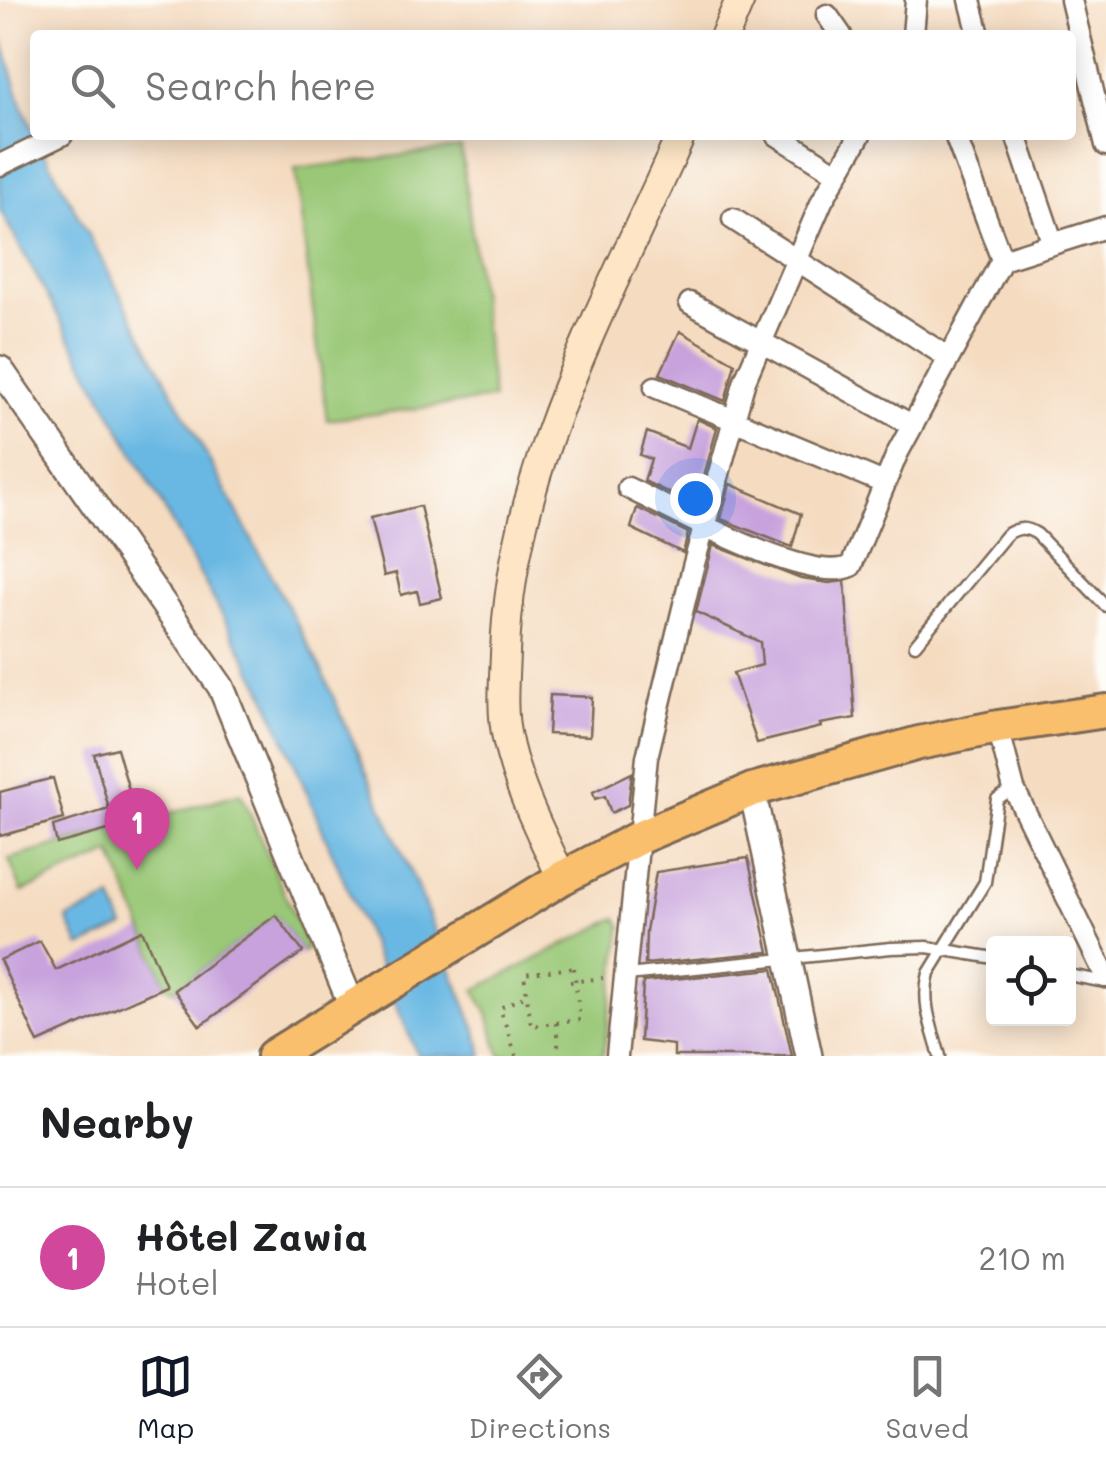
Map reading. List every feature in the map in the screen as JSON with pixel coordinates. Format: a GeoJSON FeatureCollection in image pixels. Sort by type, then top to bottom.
{"type":"FeatureCollection","features":[{"type":"Feature","properties":{"kind":"main road"},"geometry":{"type":"LineString","coordinates":[[727,30],[740,0]]}},
{"type":"Feature","properties":{"kind":"main road"},"geometry":{"type":"LineString","coordinates":[[562,878],[528,805],[506,734],[506,620],[515,548],[532,480],[557,414],[676,140]]}},
{"type":"Feature","properties":{"kind":"main road"},"geometry":{"type":"LineString","coordinates":[[273,1056],[476,929],[640,837],[752,790],[920,744],[1102,705]]}},
{"type":"Feature","properties":{"kind":"street"},"geometry":{"type":"LineString","coordinates":[[914,30],[916,0]]}},
{"type":"Feature","properties":{"kind":"street"},"geometry":{"type":"LineString","coordinates":[[970,0],[979,30]]}},
{"type":"Feature","properties":{"kind":"street"},"geometry":{"type":"LineString","coordinates":[[1072,0],[1106,145]]}},
{"type":"Feature","properties":{"kind":"street"},"geometry":{"type":"LineString","coordinates":[[828,15],[838,30]]}},
{"type":"Feature","properties":{"kind":"street"},"geometry":{"type":"LineString","coordinates":[[0,164],[51,140]]}},
{"type":"Feature","properties":{"kind":"street"},"geometry":{"type":"LineString","coordinates":[[785,140],[838,174]]}},
{"type":"Feature","properties":{"kind":"street"},"geometry":{"type":"LineString","coordinates":[[616,1056],[648,757],[704,525],[761,341],[857,140]]}},
{"type":"Feature","properties":{"kind":"street"},"geometry":{"type":"LineString","coordinates":[[957,140],[1002,260]]}},
{"type":"Feature","properties":{"kind":"street"},"geometry":{"type":"LineString","coordinates":[[1018,140],[1052,244]]}},
{"type":"Feature","properties":{"kind":"street"},"geometry":{"type":"LineString","coordinates":[[732,219],[949,358]]}},
{"type":"Feature","properties":{"kind":"street"},"geometry":{"type":"LineString","coordinates":[[628,488],[800,566],[843,570],[856,559],[884,482],[1002,260],[1106,227]]}},
{"type":"Feature","properties":{"kind":"street"},"geometry":{"type":"LineString","coordinates":[[690,302],[912,425]]}},
{"type":"Feature","properties":{"kind":"street"},"geometry":{"type":"LineString","coordinates":[[0,369],[221,688],[360,1002]]}},
{"type":"Feature","properties":{"kind":"street"},"geometry":{"type":"LineString","coordinates":[[655,387],[884,482]]}},
{"type":"Feature","properties":{"kind":"street"},"geometry":{"type":"LineString","coordinates":[[998,727],[1014,789],[1106,980]]}},
{"type":"Feature","properties":{"kind":"street"},"geometry":{"type":"LineString","coordinates":[[752,790],[809,1056]]}},
{"type":"Feature","properties":{"kind":"lane"},"geometry":{"type":"LineString","coordinates":[[915,646],[1015,529],[1036,534],[1106,606]]}},
{"type":"Feature","properties":{"kind":"lane"},"geometry":{"type":"LineString","coordinates":[[940,1056],[924,988],[929,972],[984,882],[997,799],[1014,789]]}},
{"type":"Feature","properties":{"kind":"lane"},"geometry":{"type":"LineString","coordinates":[[627,975],[891,948],[986,957]]}},
{"type":"Feature","properties":{"kind":"lane"},"geometry":{"type":"LineString","coordinates":[[1076,976],[1106,980]]}},
{"type":"Feature","properties":{"kind":"path"},"geometry":{"type":"LineString","coordinates":[[574,968],[573,982],[580,1020],[531,1026],[524,974],[574,968]]}},
{"type":"Feature","properties":{"kind":"path"},"geometry":{"type":"LineString","coordinates":[[573,982],[627,975]]}},
{"type":"Feature","properties":{"kind":"path"},"geometry":{"type":"LineString","coordinates":[[516,1056],[500,1008],[527,995]]}},
{"type":"Feature","properties":{"kind":"path"},"geometry":{"type":"LineString","coordinates":[[556,1023],[559,1056]]}},
{"type":"Feature","properties":{"kind":"green space"},"geometry":{"type":"Polygon","coordinates":[[[461,148],[493,399],[327,420],[295,169],[461,148]]]}},
{"type":"Feature","properties":{"kind":"green space"},"geometry":{"type":"Polygon","coordinates":[[[241,793],[308,948],[303,952],[276,916],[174,990],[166,986],[112,853],[22,892],[9,859],[241,793]]]}},
{"type":"Feature","properties":{"kind":"green space"},"geometry":{"type":"Polygon","coordinates":[[[617,918],[622,927],[603,1056],[501,1056],[488,1014],[475,990],[617,918]]]}},
{"type":"Feature","properties":{"kind":"water"},"geometry":{"type":"Polygon","coordinates":[[[0,33],[30,124],[30,140],[38,140],[321,669],[417,887],[483,1056],[418,1056],[264,691],[0,210],[0,33]]]}},
{"type":"Feature","properties":{"kind":"water"},"geometry":{"type":"Polygon","coordinates":[[[112,899],[124,927],[80,947],[67,919],[112,899]]]}},
{"type":"Feature","properties":{"kind":"building"},"geometry":{"type":"Polygon","coordinates":[[[680,331],[735,363],[725,401],[660,374],[680,331]]]}},
{"type":"Feature","properties":{"kind":"building"},"geometry":{"type":"Polygon","coordinates":[[[697,419],[717,428],[696,506],[644,481],[651,459],[640,455],[647,432],[688,448],[697,419]]]}},
{"type":"Feature","properties":{"kind":"building"},"geometry":{"type":"Polygon","coordinates":[[[730,484],[801,514],[792,547],[721,519],[730,484]]]}},
{"type":"Feature","properties":{"kind":"building"},"geometry":{"type":"Polygon","coordinates":[[[420,506],[442,598],[420,603],[417,591],[401,595],[396,573],[384,576],[370,518],[420,506]]]}},
{"type":"Feature","properties":{"kind":"building"},"geometry":{"type":"Polygon","coordinates":[[[637,508],[688,533],[683,553],[631,528],[637,508]]]}},
{"type":"Feature","properties":{"kind":"building"},"geometry":{"type":"Polygon","coordinates":[[[713,545],[801,579],[845,581],[855,718],[757,743],[733,673],[762,665],[760,642],[696,612],[713,545]]]}},
{"type":"Feature","properties":{"kind":"building"},"geometry":{"type":"Polygon","coordinates":[[[550,695],[592,697],[590,736],[548,734],[550,695]]]}},
{"type":"Feature","properties":{"kind":"building"},"geometry":{"type":"Polygon","coordinates":[[[117,748],[138,822],[57,844],[53,826],[109,809],[94,754],[117,748]]]}},
{"type":"Feature","properties":{"kind":"building"},"geometry":{"type":"Polygon","coordinates":[[[632,773],[628,805],[611,813],[605,796],[595,799],[593,792],[632,773]]]}},
{"type":"Feature","properties":{"kind":"building"},"geometry":{"type":"Polygon","coordinates":[[[53,778],[64,819],[0,836],[0,792],[53,778]]]}},
{"type":"Feature","properties":{"kind":"building"},"geometry":{"type":"Polygon","coordinates":[[[748,858],[769,952],[645,964],[656,872],[748,858]]]}},
{"type":"Feature","properties":{"kind":"building"},"geometry":{"type":"Polygon","coordinates":[[[276,915],[303,952],[200,1026],[174,990],[276,915]]]}},
{"type":"Feature","properties":{"kind":"building"},"geometry":{"type":"Polygon","coordinates":[[[142,930],[166,986],[38,1043],[0,960],[40,941],[56,970],[142,930]]]}},
{"type":"Feature","properties":{"kind":"building"},"geometry":{"type":"Polygon","coordinates":[[[773,969],[792,1056],[674,1056],[674,1045],[640,1041],[643,982],[773,969]]]}},
{"type":"Feature","properties":{"kind":"place","name":"Hôtel Zawia"},"geometry":{"type":"Point","coordinates":[137,870]}}]}
